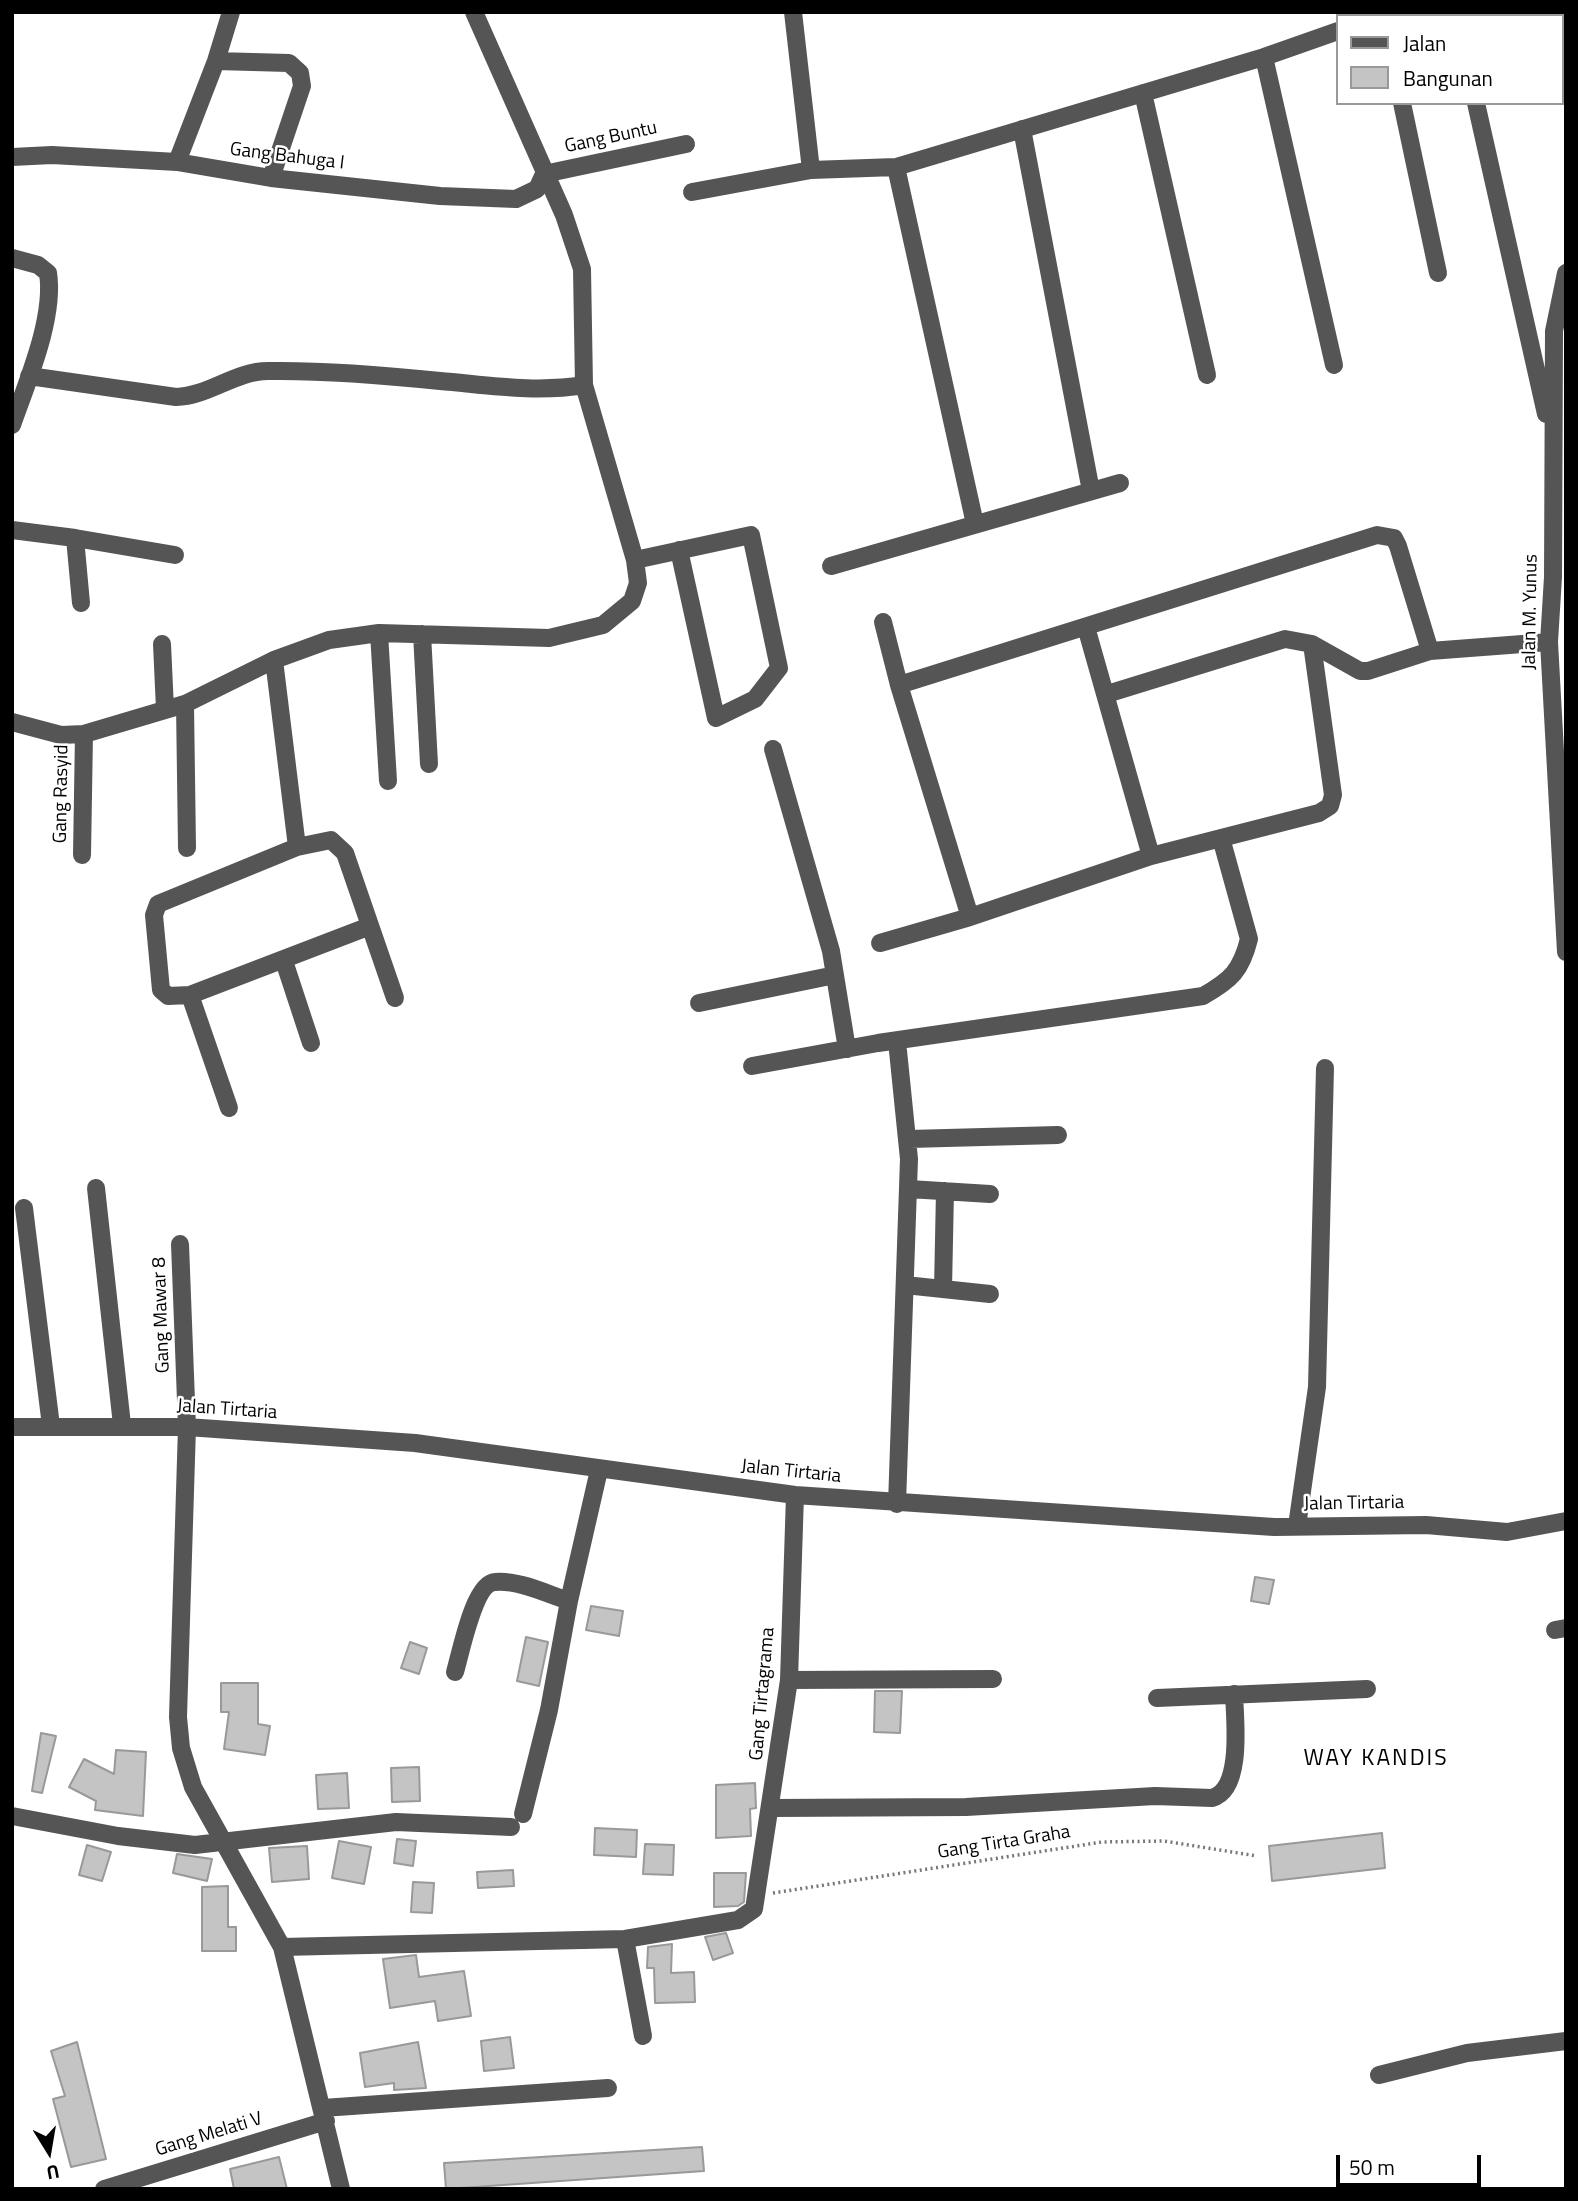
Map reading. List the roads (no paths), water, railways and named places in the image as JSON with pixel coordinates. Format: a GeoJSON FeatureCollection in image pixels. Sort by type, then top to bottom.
{"type":"FeatureCollection","features":[{"type":"Feature","properties":{"kind":"street"},"geometry":{"type":"LineString","coordinates":[[177,162],[216,61],[231,12]]}},
{"type":"Feature","properties":{"kind":"street"},"geometry":{"type":"LineString","coordinates":[[12,722],[61,735],[84,734],[185,704],[274,660],[328,640],[379,634],[549,638],[603,625],[632,601],[638,583],[635,560],[584,385],[582,269],[564,215],[474,12]]}},
{"type":"Feature","properties":{"kind":"street"},"geometry":{"type":"LineString","coordinates":[[793,12],[811,170]]}},
{"type":"Feature","properties":{"kind":"street"},"geometry":{"type":"LineString","coordinates":[[692,192],[811,170],[896,167],[1264,57],[1336,32]]}},
{"type":"Feature","properties":{"kind":"street"},"geometry":{"type":"LineString","coordinates":[[1264,57],[1334,365]]}},
{"type":"Feature","properties":{"kind":"street"},"geometry":{"type":"LineString","coordinates":[[216,61],[289,63],[300,73],[302,86],[271,178]]}},
{"type":"Feature","properties":{"kind":"street"},"geometry":{"type":"LineString","coordinates":[[1143,93],[1207,375]]}},
{"type":"Feature","properties":{"kind":"street"},"geometry":{"type":"LineString","coordinates":[[1402,105],[1438,273]]}},
{"type":"Feature","properties":{"kind":"street"},"geometry":{"type":"LineString","coordinates":[[1476,105],[1552,443]]}},
{"type":"Feature","properties":{"kind":"street"},"geometry":{"type":"LineString","coordinates":[[1022,129],[1091,491]]}},
{"type":"Feature","properties":{"kind":"street","name":"Gang Buntu"},"geometry":{"type":"LineString","coordinates":[[544,174],[686,144]]}},
{"type":"Feature","properties":{"kind":"street","name":"Gang Bahuga I"},"geometry":{"type":"LineString","coordinates":[[12,157],[52,155],[177,162],[271,178],[440,196],[516,199],[537,189],[544,174]]}},
{"type":"Feature","properties":{"kind":"street"},"geometry":{"type":"LineString","coordinates":[[896,167],[975,524]]}},
{"type":"Feature","properties":{"kind":"street"},"geometry":{"type":"LineString","coordinates":[[12,258],[38,265],[48,273],[50,286],[50,300],[12,425]]}},
{"type":"Feature","properties":{"kind":"street","name":"Jalan M. Yunus"},"geometry":{"type":"LineString","coordinates":[[1566,273],[1554,331],[1553,577],[1549,642],[1566,951]]}},
{"type":"Feature","properties":{"kind":"street"},"geometry":{"type":"LineString","coordinates":[[29,376],[176,397],[200,394],[239,376],[268,371],[403,377],[534,390],[584,385]]}},
{"type":"Feature","properties":{"kind":"street"},"geometry":{"type":"LineString","coordinates":[[831,566],[1121,483]]}},
{"type":"Feature","properties":{"kind":"street"},"geometry":{"type":"LineString","coordinates":[[12,530],[175,555]]}},
{"type":"Feature","properties":{"kind":"street"},"geometry":{"type":"LineString","coordinates":[[635,560],[679,550],[751,535],[779,668],[766,688],[745,706],[716,718],[679,550]]}},
{"type":"Feature","properties":{"kind":"street"},"geometry":{"type":"LineString","coordinates":[[898,685],[1377,535],[1387,535],[1398,546],[1430,651]]}},
{"type":"Feature","properties":{"kind":"street"},"geometry":{"type":"LineString","coordinates":[[75,538],[81,603]]}},
{"type":"Feature","properties":{"kind":"street"},"geometry":{"type":"LineString","coordinates":[[883,622],[898,685],[970,917]]}},
{"type":"Feature","properties":{"kind":"street"},"geometry":{"type":"LineString","coordinates":[[1086,627],[1151,856]]}},
{"type":"Feature","properties":{"kind":"street"},"geometry":{"type":"LineString","coordinates":[[379,634],[388,781]]}},
{"type":"Feature","properties":{"kind":"street"},"geometry":{"type":"LineString","coordinates":[[422,634],[429,764]]}},
{"type":"Feature","properties":{"kind":"street"},"geometry":{"type":"LineString","coordinates":[[1107,694],[1285,639],[1312,644],[1360,671],[1376,670],[1430,651],[1549,642]]}},
{"type":"Feature","properties":{"kind":"street"},"geometry":{"type":"LineString","coordinates":[[880,943],[970,917],[1151,856],[1319,813],[1330,806],[1333,794],[1312,644]]}},
{"type":"Feature","properties":{"kind":"street"},"geometry":{"type":"LineString","coordinates":[[162,645],[165,709]]}},
{"type":"Feature","properties":{"kind":"street"},"geometry":{"type":"LineString","coordinates":[[274,660],[297,847]]}},
{"type":"Feature","properties":{"kind":"street"},"geometry":{"type":"LineString","coordinates":[[185,704],[187,848]]}},
{"type":"Feature","properties":{"kind":"street","name":"Gang Rasyid"},"geometry":{"type":"LineString","coordinates":[[82,855],[84,734]]}},
{"type":"Feature","properties":{"kind":"street"},"geometry":{"type":"LineString","coordinates":[[773,749],[831,951],[847,1049]]}},
{"type":"Feature","properties":{"kind":"street"},"geometry":{"type":"LineString","coordinates":[[752,1066],[897,1041],[1203,996],[1231,980],[1245,955],[1249,939],[1221,838]]}},
{"type":"Feature","properties":{"kind":"street"},"geometry":{"type":"LineString","coordinates":[[370,926],[190,995],[169,996],[161,989],[154,915],[158,904],[297,847],[331,840],[345,853],[395,998]]}},
{"type":"Feature","properties":{"kind":"street"},"geometry":{"type":"LineString","coordinates":[[284,961],[312,1043]]}},
{"type":"Feature","properties":{"kind":"street"},"geometry":{"type":"LineString","coordinates":[[699,1003],[835,975]]}},
{"type":"Feature","properties":{"kind":"street"},"geometry":{"type":"LineString","coordinates":[[190,995],[229,1108]]}},
{"type":"Feature","properties":{"kind":"street"},"geometry":{"type":"LineString","coordinates":[[897,1041],[909,1139],[897,1504]]}},
{"type":"Feature","properties":{"kind":"street"},"geometry":{"type":"LineString","coordinates":[[1297,1526],[1317,1387],[1325,1068]]}},
{"type":"Feature","properties":{"kind":"street"},"geometry":{"type":"LineString","coordinates":[[909,1139],[1058,1135]]}},
{"type":"Feature","properties":{"kind":"street"},"geometry":{"type":"LineString","coordinates":[[96,1188],[122,1425]]}},
{"type":"Feature","properties":{"kind":"street"},"geometry":{"type":"LineString","coordinates":[[909,1189],[990,1194]]}},
{"type":"Feature","properties":{"kind":"street"},"geometry":{"type":"LineString","coordinates":[[943,1289],[945,1191]]}},
{"type":"Feature","properties":{"kind":"street"},"geometry":{"type":"LineString","coordinates":[[24,1208],[51,1426]]}},
{"type":"Feature","properties":{"kind":"street","name":"Gang Mawar 8"},"geometry":{"type":"LineString","coordinates":[[180,1244],[187,1427],[178,1717],[181,1748],[192,1787],[220,1842],[282,1947],[341,2189]]}},
{"type":"Feature","properties":{"kind":"street"},"geometry":{"type":"LineString","coordinates":[[905,1285],[990,1294]]}},
{"type":"Feature","properties":{"kind":"street","name":"Jalan Tirtaria"},"geometry":{"type":"LineString","coordinates":[[12,1427],[187,1427],[415,1443],[795,1495],[897,1504],[1297,1526],[1426,1525],[1507,1532],[1566,1521]]}},
{"type":"Feature","properties":{"kind":"street"},"geometry":{"type":"LineString","coordinates":[[12,1816],[167,1843],[195,1845],[396,1822],[517,1821],[549,1710],[569,1601],[598,1470]]}},
{"type":"Feature","properties":{"kind":"street","name":"Gang Tirtagrama"},"geometry":{"type":"LineString","coordinates":[[625,1939],[738,1920],[754,1909],[772,1808],[789,1680],[795,1495]]}},
{"type":"Feature","properties":{"kind":"street"},"geometry":{"type":"LineString","coordinates":[[455,1672],[478,1597],[486,1584],[516,1584],[569,1601]]}},
{"type":"Feature","properties":{"kind":"street"},"geometry":{"type":"LineString","coordinates":[[789,1680],[993,1679]]}},
{"type":"Feature","properties":{"kind":"street"},"geometry":{"type":"LineString","coordinates":[[1157,1698],[1367,1689]]}},
{"type":"Feature","properties":{"kind":"street"},"geometry":{"type":"LineString","coordinates":[[772,1808],[966,1807],[1155,1796],[1212,1798],[1227,1789],[1231,1776],[1236,1740],[1234,1694]]}},
{"type":"Feature","properties":{"kind":"street"},"geometry":{"type":"LineString","coordinates":[[282,1947],[625,1939],[643,2036]]}},
{"type":"Feature","properties":{"kind":"street"},"geometry":{"type":"LineString","coordinates":[[1379,2075],[1467,2053],[1566,2041]]}},
{"type":"Feature","properties":{"kind":"street","name":"Gang Melati V"},"geometry":{"type":"LineString","coordinates":[[104,2189],[325,2115],[608,2088]]}},
{"type":"Feature","properties":{"kind":"district","name":"WAY KANDIS"},"geometry":{"type":"Point","coordinates":[1376,1759]}}]}
